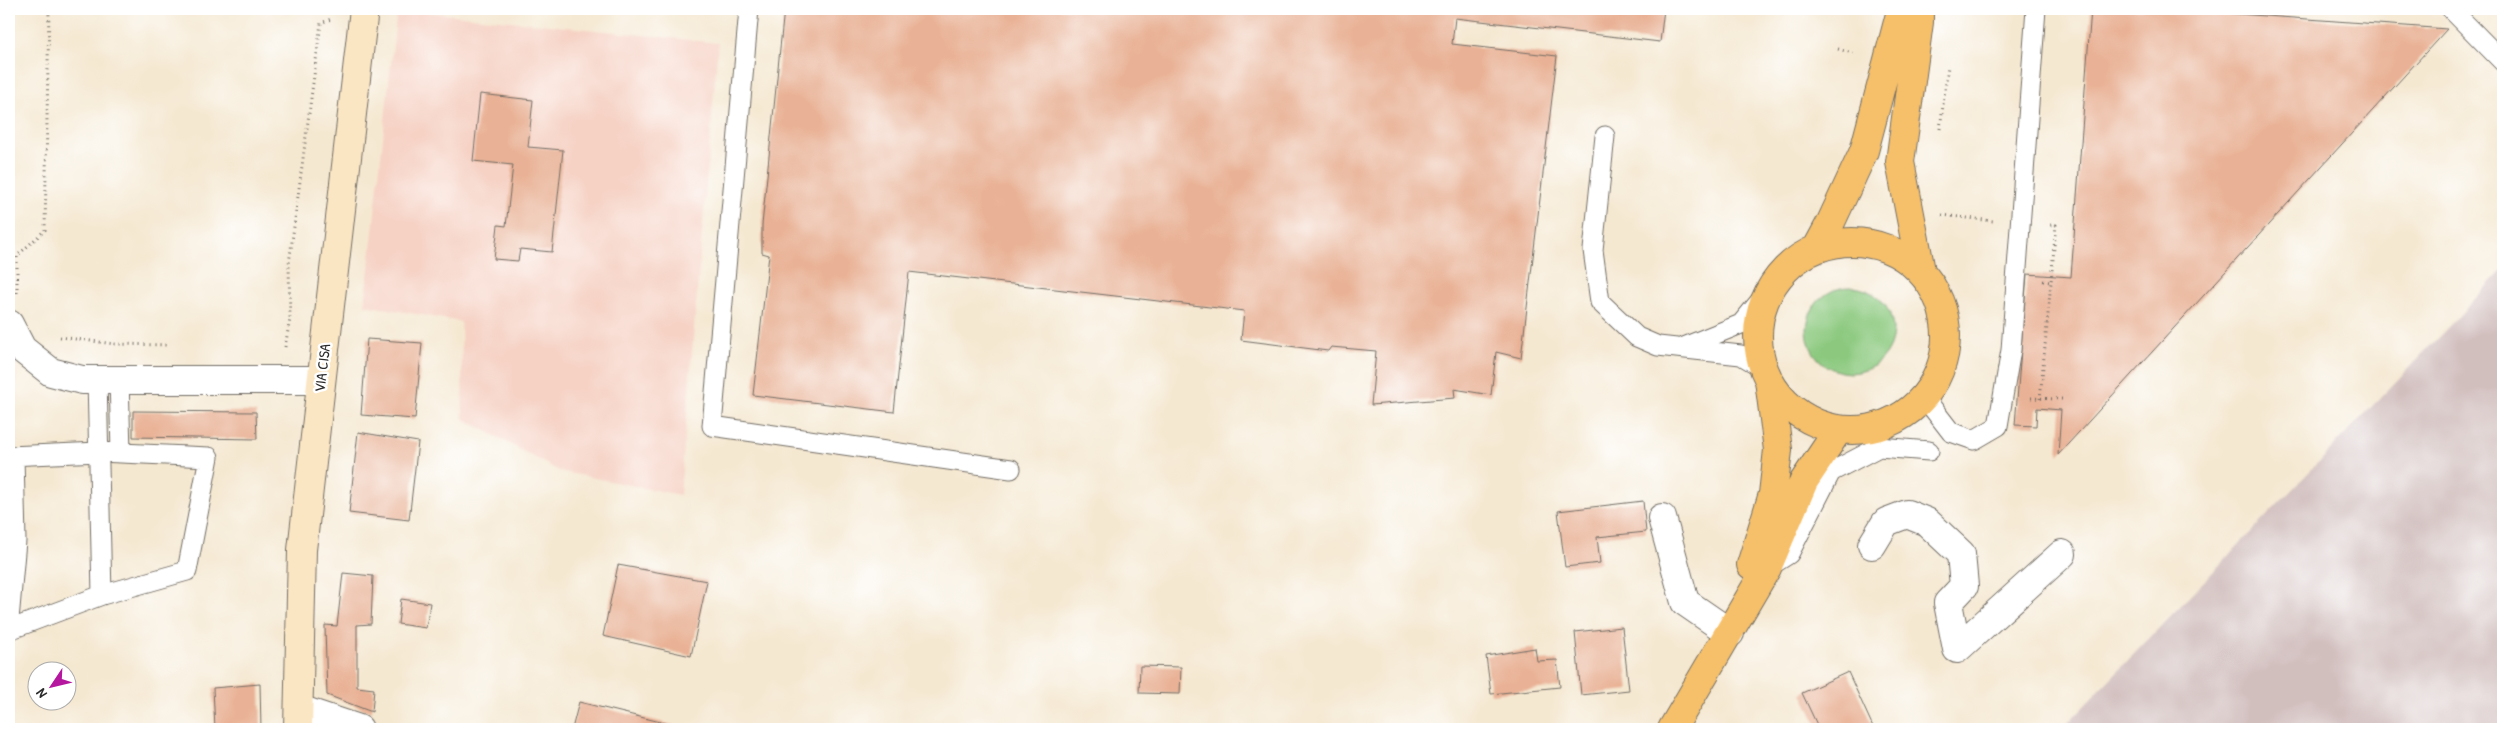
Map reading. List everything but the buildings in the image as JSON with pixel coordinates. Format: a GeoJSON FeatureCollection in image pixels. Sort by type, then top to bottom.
{"type":"FeatureCollection","features":[{"type":"Feature","properties":{"kind":"main road"},"geometry":{"type":"LineString","coordinates":[[1816,248],[1830,224],[1864,151],[1899,18],[1904,9]]}},
{"type":"Feature","properties":{"kind":"main road"},"geometry":{"type":"LineString","coordinates":[[1918,9],[1919,22],[1900,162],[1921,271]]}},
{"type":"Feature","properties":{"kind":"main road"},"geometry":{"type":"LineString","coordinates":[[1730,633],[1773,494],[1778,450],[1766,374],[1758,349],[1758,328],[1761,309],[1769,290],[1781,272],[1797,258],[1816,248],[1838,242],[1861,241],[1884,246],[1904,256],[1921,271],[1937,294],[1946,320],[1946,348],[1939,374],[1924,397],[1908,412],[1889,423],[1856,432],[1820,425],[1799,414],[1782,399],[1766,374]]}},
{"type":"Feature","properties":{"kind":"main road"},"geometry":{"type":"LineString","coordinates":[[1672,729],[1767,568],[1804,481],[1839,430]]}},
{"type":"Feature","properties":{"kind":"street","name":"VIA CISA"},"geometry":{"type":"LineString","coordinates":[[298,719],[302,550],[321,380],[352,13]]}},
{"type":"Feature","properties":{"kind":"street"},"geometry":{"type":"LineString","coordinates":[[9,324],[22,349],[20,358],[51,372],[82,380],[108,378],[321,380]]}},
{"type":"Feature","properties":{"kind":"street"},"geometry":{"type":"LineString","coordinates":[[1872,545],[1886,522],[1907,514],[1927,522],[1961,554],[1964,586],[1948,603],[1957,649],[2062,554]]}},
{"type":"Feature","properties":{"kind":"street"},"geometry":{"type":"LineString","coordinates":[[1662,518],[1685,602],[1730,633]]}},
{"type":"Feature","properties":{"kind":"street"},"geometry":{"type":"LineString","coordinates":[[298,719],[359,729]]}},
{"type":"Feature","properties":{"kind":"lane"},"geometry":{"type":"LineString","coordinates":[[749,9],[712,426],[1011,469]]}},
{"type":"Feature","properties":{"kind":"lane"},"geometry":{"type":"LineString","coordinates":[[1924,397],[1951,432],[1974,440],[1998,426],[2011,350],[2036,9]]}},
{"type":"Feature","properties":{"kind":"lane"},"geometry":{"type":"LineString","coordinates":[[2451,9],[2503,62]]}},
{"type":"Feature","properties":{"kind":"lane"},"geometry":{"type":"LineString","coordinates":[[1605,136],[1593,250],[1600,302],[1637,336],[1658,346],[1741,355],[1766,374]]}},
{"type":"Feature","properties":{"kind":"lane"},"geometry":{"type":"LineString","coordinates":[[1683,348],[1741,324],[1769,290]]}},
{"type":"Feature","properties":{"kind":"lane"},"geometry":{"type":"LineString","coordinates":[[102,595],[99,452],[108,378]]}},
{"type":"Feature","properties":{"kind":"lane"},"geometry":{"type":"LineString","coordinates":[[108,378],[122,453]]}},
{"type":"Feature","properties":{"kind":"lane"},"geometry":{"type":"LineString","coordinates":[[1767,568],[1789,554],[1831,472],[1878,447],[1929,451]]}},
{"type":"Feature","properties":{"kind":"lane"},"geometry":{"type":"LineString","coordinates":[[9,620],[16,541],[12,456],[99,452],[209,456],[187,571],[102,595],[9,630]]}},
{"type":"Feature","properties":{"kind":"path"},"geometry":{"type":"LineString","coordinates":[[20,299],[16,290],[17,256],[46,230],[49,9]]}},
{"type":"Feature","properties":{"kind":"path"},"geometry":{"type":"LineString","coordinates":[[277,347],[287,347],[290,320],[289,264],[321,23],[352,13]]}},
{"type":"Feature","properties":{"kind":"path"},"geometry":{"type":"LineString","coordinates":[[1938,138],[1948,65]]}},
{"type":"Feature","properties":{"kind":"path"},"geometry":{"type":"LineString","coordinates":[[1932,214],[2020,224],[2056,225],[2040,398]]}},
{"type":"Feature","properties":{"kind":"path"},"geometry":{"type":"LineString","coordinates":[[2036,281],[2050,282]]}},
{"type":"Feature","properties":{"kind":"path"},"geometry":{"type":"LineString","coordinates":[[59,337],[115,344],[172,345]]}},
{"type":"Feature","properties":{"kind":"path"},"geometry":{"type":"LineString","coordinates":[[2026,398],[2062,399]]}},
{"type":"Feature","properties":{"kind":"shaded area"},"geometry":{"type":"Polygon","coordinates":[[[397,9],[718,43],[680,495],[559,471],[463,418],[461,322],[365,305],[397,9]]]}},
{"type":"Feature","properties":{"kind":"shaded area"},"geometry":{"type":"Polygon","coordinates":[[[2503,270],[2503,729],[2062,729],[2503,270]]]}},
{"type":"Feature","properties":{"kind":"green space"},"geometry":{"type":"Polygon","coordinates":[[[1850,287],[1866,291],[1880,300],[1889,314],[1893,330],[1889,346],[1880,360],[1866,369],[1850,373],[1834,369],[1820,360],[1811,346],[1807,330],[1811,314],[1820,300],[1834,291],[1850,287]]]}}]}
